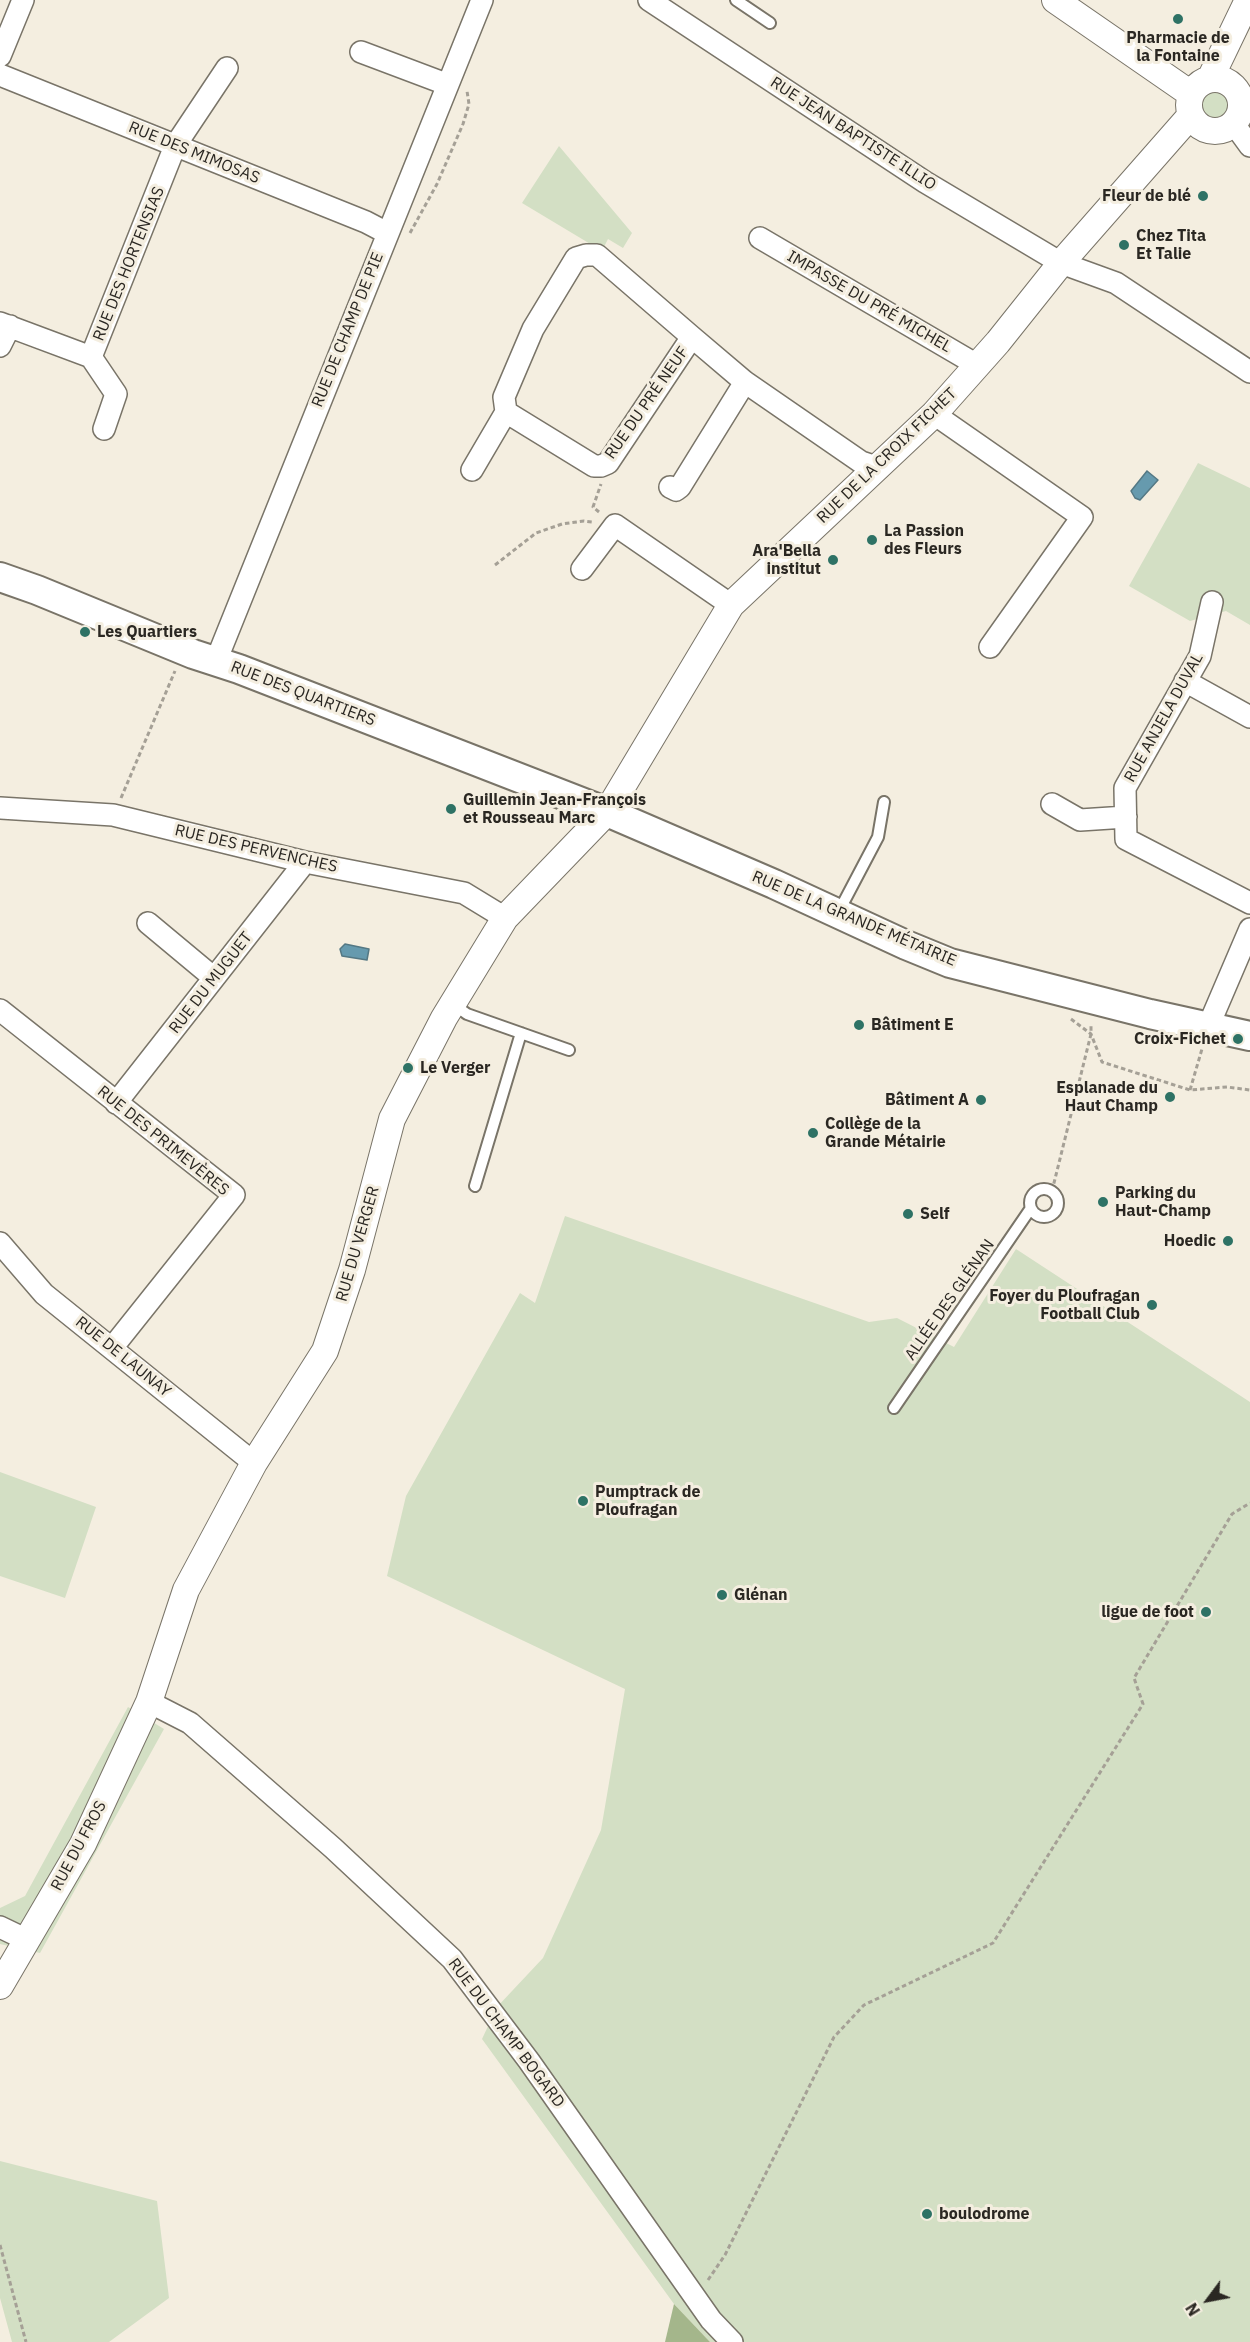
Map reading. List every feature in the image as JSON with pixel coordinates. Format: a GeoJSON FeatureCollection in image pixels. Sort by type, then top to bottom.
{"type":"FeatureCollection","features":[{"type":"Feature","properties":{"kind":"main road","name":"RUE DES QUARTIERS"},"geometry":{"type":"LineString","coordinates":[[0,577],[607,812]]}},
{"type":"Feature","properties":{"kind":"main road","name":"RUE DE LA GRANDE MÉTAIRIE"},"geometry":{"type":"LineString","coordinates":[[607,812],[950,963],[1093,1000],[1250,1036]]}},
{"type":"Feature","properties":{"kind":"street"},"geometry":{"type":"LineString","coordinates":[[0,56],[23,0]]}},
{"type":"Feature","properties":{"kind":"street","name":"RUE DE CHAMP DE PIE"},"geometry":{"type":"LineString","coordinates":[[216,661],[446,84],[482,0]]}},
{"type":"Feature","properties":{"kind":"street","name":"RUE JEAN BAPTISTE ILLIO"},"geometry":{"type":"LineString","coordinates":[[649,0],[925,182],[1061,263],[1116,284],[1250,372]]}},
{"type":"Feature","properties":{"kind":"street"},"geometry":{"type":"LineString","coordinates":[[1055,0],[1197,96]]}},
{"type":"Feature","properties":{"kind":"street","name":"RUE DE LA CROIX FICHET"},"geometry":{"type":"LineString","coordinates":[[607,812],[731,605],[879,468],[934,414],[977,365],[1197,96],[1242,2]]}},
{"type":"Feature","properties":{"kind":"street"},"geometry":{"type":"LineString","coordinates":[[361,52],[446,84]]}},
{"type":"Feature","properties":{"kind":"street","name":"RUE DES HORTENSIAS"},"geometry":{"type":"LineString","coordinates":[[5,325],[91,357],[175,146],[227,68]]}},
{"type":"Feature","properties":{"kind":"street","name":"RUE DES MIMOSAS"},"geometry":{"type":"LineString","coordinates":[[0,75],[366,222],[387,233]]}},
{"type":"Feature","properties":{"kind":"street"},"geometry":{"type":"LineString","coordinates":[[1226,81],[1239,92],[1241,109],[1234,124],[1227,129],[1210,131],[1196,123],[1197,96],[1226,81]]}},
{"type":"Feature","properties":{"kind":"street"},"geometry":{"type":"LineString","coordinates":[[1234,124],[1250,146]]}},
{"type":"Feature","properties":{"kind":"street","name":"IMPASSE DU PRÉ MICHEL"},"geometry":{"type":"LineString","coordinates":[[760,238],[977,365]]}},
{"type":"Feature","properties":{"kind":"street","name":"RUE DU PRÉ NEUF"},"geometry":{"type":"LineString","coordinates":[[472,470],[506,412],[504,397],[533,329],[576,258],[586,255],[597,255],[745,382],[861,462],[879,468]]}},
{"type":"Feature","properties":{"kind":"street"},"geometry":{"type":"LineString","coordinates":[[0,346],[5,325]]}},
{"type":"Feature","properties":{"kind":"street","name":"RUE DU PRÉ NEUF"},"geometry":{"type":"LineString","coordinates":[[506,412],[594,466],[601,466],[608,463],[692,337]]}},
{"type":"Feature","properties":{"kind":"street"},"geometry":{"type":"LineString","coordinates":[[91,357],[116,394],[104,429]]}},
{"type":"Feature","properties":{"kind":"street"},"geometry":{"type":"LineString","coordinates":[[670,487],[676,490],[680,487],[745,382]]}},
{"type":"Feature","properties":{"kind":"street"},"geometry":{"type":"LineString","coordinates":[[934,414],[1082,517],[990,647]]}},
{"type":"Feature","properties":{"kind":"street"},"geometry":{"type":"LineString","coordinates":[[582,569],[615,525],[731,605]]}},
{"type":"Feature","properties":{"kind":"street","name":"RUE ANJELA DUVAL"},"geometry":{"type":"LineString","coordinates":[[1212,602],[1200,656],[1125,788],[1126,839],[1250,903]]}},
{"type":"Feature","properties":{"kind":"street"},"geometry":{"type":"LineString","coordinates":[[1185,681],[1250,717]]}},
{"type":"Feature","properties":{"kind":"street"},"geometry":{"type":"LineString","coordinates":[[1052,804],[1080,820],[1126,817]]}},
{"type":"Feature","properties":{"kind":"street","name":"RUE DES PERVENCHES"},"geometry":{"type":"LineString","coordinates":[[0,807],[113,815],[304,862],[464,893],[505,918]]}},
{"type":"Feature","properties":{"kind":"street","name":"RUE DU VERGER"},"geometry":{"type":"LineString","coordinates":[[149,1702],[186,1590],[254,1463],[325,1351],[352,1270],[392,1119],[453,1004],[505,918],[607,812]]}},
{"type":"Feature","properties":{"kind":"street","name":"RUE DU MUGUET"},"geometry":{"type":"LineString","coordinates":[[116,1103],[304,862]]}},
{"type":"Feature","properties":{"kind":"street"},"geometry":{"type":"LineString","coordinates":[[148,923],[214,978]]}},
{"type":"Feature","properties":{"kind":"street"},"geometry":{"type":"LineString","coordinates":[[1208,1027],[1250,929]]}},
{"type":"Feature","properties":{"kind":"street","name":"RUE DES PRIMEVÈRES"},"geometry":{"type":"LineString","coordinates":[[0,1010],[234,1195],[112,1348]]}},
{"type":"Feature","properties":{"kind":"street","name":"RUE DE LAUNAY"},"geometry":{"type":"LineString","coordinates":[[0,1243],[44,1294],[254,1463]]}},
{"type":"Feature","properties":{"kind":"street","name":"RUE DU FROS"},"geometry":{"type":"LineString","coordinates":[[0,1986],[83,1844],[149,1702]]}},
{"type":"Feature","properties":{"kind":"street","name":"RUE DU CHAMP BOGARD"},"geometry":{"type":"LineString","coordinates":[[149,1702],[190,1723],[333,1848],[452,1959],[529,2061],[711,2320],[732,2342]]}},
{"type":"Feature","properties":{"kind":"street"},"geometry":{"type":"LineString","coordinates":[[0,1927],[27,1940]]}},
{"type":"Feature","properties":{"kind":"lane"},"geometry":{"type":"LineString","coordinates":[[736,0],[770,23]]}},
{"type":"Feature","properties":{"kind":"lane"},"geometry":{"type":"LineString","coordinates":[[837,914],[878,837],[884,802]]}},
{"type":"Feature","properties":{"kind":"lane"},"geometry":{"type":"LineString","coordinates":[[453,1004],[467,1014],[569,1050]]}},
{"type":"Feature","properties":{"kind":"lane"},"geometry":{"type":"LineString","coordinates":[[475,1186],[520,1033]]}},
{"type":"Feature","properties":{"kind":"lane"},"geometry":{"type":"LineString","coordinates":[[1042,1188],[1052,1191],[1058,1199],[1054,1212],[1042,1217],[1034,1213],[1029,1201],[1034,1192],[1042,1188]]}},
{"type":"Feature","properties":{"kind":"lane","name":"ALLÉE DES GLÉNAN"},"geometry":{"type":"LineString","coordinates":[[894,1408],[1030,1208]]}},
{"type":"Feature","properties":{"kind":"path"},"geometry":{"type":"LineString","coordinates":[[608,463],[593,507],[615,525]]}},
{"type":"Feature","properties":{"kind":"path"},"geometry":{"type":"LineString","coordinates":[[495,565],[536,533],[562,524],[584,520],[615,525]]}},
{"type":"Feature","properties":{"kind":"path"},"geometry":{"type":"LineString","coordinates":[[113,815],[184,650]]}},
{"type":"Feature","properties":{"kind":"path"},"geometry":{"type":"LineString","coordinates":[[1052,1191],[1091,1034],[1093,1000]]}},
{"type":"Feature","properties":{"kind":"path"},"geometry":{"type":"LineString","coordinates":[[1190,1090],[1208,1027]]}},
{"type":"Feature","properties":{"kind":"path"},"geometry":{"type":"LineString","coordinates":[[1203,1089],[1227,1087],[1250,1090]]}},
{"type":"Feature","properties":{"kind":"path"},"geometry":{"type":"LineString","coordinates":[[695,2297],[725,2255],[834,2037],[864,2006],[993,1943],[1143,1704],[1134,1678],[1233,1514],[1250,1503]]}},
{"type":"Feature","properties":{"kind":"path"},"geometry":{"type":"LineString","coordinates":[[0,2245],[26,2342]]}},
{"type":"Feature","properties":{"kind":"green space"},"geometry":{"type":"Polygon","coordinates":[[[1216,86],[1229,92],[1235,105],[1229,118],[1216,124],[1203,118],[1197,105],[1203,92],[1216,86]]]}},
{"type":"Feature","properties":{"kind":"green space"},"geometry":{"type":"Polygon","coordinates":[[[559,146],[632,233],[623,248],[608,239],[602,251],[522,203],[559,146]]]}},
{"type":"Feature","properties":{"kind":"green space"},"geometry":{"type":"Polygon","coordinates":[[[1198,463],[1250,488],[1250,625],[1226,611],[1190,621],[1129,586],[1198,463]]]}},
{"type":"Feature","properties":{"kind":"green space"},"geometry":{"type":"Polygon","coordinates":[[[565,1216],[869,1322],[897,1318],[954,1347],[1016,1249],[1250,1402],[1250,2342],[710,2342],[674,2304],[482,2039],[497,2007],[543,1958],[601,1830],[625,1689],[387,1576],[406,1496],[520,1293],[535,1303],[565,1216]]]}},
{"type":"Feature","properties":{"kind":"green space"},"geometry":{"type":"Polygon","coordinates":[[[0,1472],[96,1507],[65,1598],[0,1576],[0,1472]]]}},
{"type":"Feature","properties":{"kind":"green space"},"geometry":{"type":"Polygon","coordinates":[[[128,1707],[164,1729],[40,1953],[0,1944],[0,1908],[25,1896],[128,1707]]]}},
{"type":"Feature","properties":{"kind":"green space"},"geometry":{"type":"Polygon","coordinates":[[[0,2161],[157,2201],[169,2298],[109,2342],[12,2342],[0,2298],[0,2161]]]}},
{"type":"Feature","properties":{"kind":"green space"},"geometry":{"type":"Polygon","coordinates":[[[674,2304],[710,2342],[665,2342],[674,2304]]]}},
{"type":"Feature","properties":{"kind":"water"},"geometry":{"type":"Polygon","coordinates":[[[1147,471],[1158,480],[1140,500],[1135,498],[1131,491],[1147,471]]]}},
{"type":"Feature","properties":{"kind":"water"},"geometry":{"type":"Polygon","coordinates":[[[345,944],[369,949],[367,960],[342,956],[340,949],[345,944]]]}},
{"type":"Feature","properties":{"kind":"place","name":"Pharmacie de la Fontaine"},"geometry":{"type":"Point","coordinates":[1178,19]}},
{"type":"Feature","properties":{"kind":"place","name":"Fleur de blé"},"geometry":{"type":"Point","coordinates":[1203,196]}},
{"type":"Feature","properties":{"kind":"place","name":"Chez Tita Et Talie"},"geometry":{"type":"Point","coordinates":[1124,245]}},
{"type":"Feature","properties":{"kind":"place","name":"La Passion des Fleurs"},"geometry":{"type":"Point","coordinates":[872,540]}},
{"type":"Feature","properties":{"kind":"place","name":"Ara'Bella institut"},"geometry":{"type":"Point","coordinates":[833,560]}},
{"type":"Feature","properties":{"kind":"place","name":"Les Quartiers"},"geometry":{"type":"Point","coordinates":[85,632]}},
{"type":"Feature","properties":{"kind":"place","name":"Guillemin Jean-François et Rousseau Marc"},"geometry":{"type":"Point","coordinates":[451,809]}},
{"type":"Feature","properties":{"kind":"place","name":"Bâtiment E"},"geometry":{"type":"Point","coordinates":[859,1025]}},
{"type":"Feature","properties":{"kind":"place","name":"Croix-Fichet"},"geometry":{"type":"Point","coordinates":[1238,1039]}},
{"type":"Feature","properties":{"kind":"place","name":"Le Verger"},"geometry":{"type":"Point","coordinates":[408,1068]}},
{"type":"Feature","properties":{"kind":"place","name":"Esplanade du Haut Champ"},"geometry":{"type":"Point","coordinates":[1170,1097]}},
{"type":"Feature","properties":{"kind":"place","name":"Bâtiment A"},"geometry":{"type":"Point","coordinates":[981,1100]}},
{"type":"Feature","properties":{"kind":"place","name":"Collège de la Grande Métairie"},"geometry":{"type":"Point","coordinates":[813,1133]}},
{"type":"Feature","properties":{"kind":"place","name":"Parking du Haut-Champ"},"geometry":{"type":"Point","coordinates":[1103,1202]}},
{"type":"Feature","properties":{"kind":"place","name":"Self"},"geometry":{"type":"Point","coordinates":[908,1214]}},
{"type":"Feature","properties":{"kind":"place","name":"Hoedic"},"geometry":{"type":"Point","coordinates":[1228,1241]}},
{"type":"Feature","properties":{"kind":"place","name":"Foyer du Ploufragan Football Club"},"geometry":{"type":"Point","coordinates":[1152,1305]}},
{"type":"Feature","properties":{"kind":"place","name":"Pumptrack de Ploufragan"},"geometry":{"type":"Point","coordinates":[583,1501]}},
{"type":"Feature","properties":{"kind":"place","name":"Glénan"},"geometry":{"type":"Point","coordinates":[722,1595]}},
{"type":"Feature","properties":{"kind":"place","name":"ligue de foot"},"geometry":{"type":"Point","coordinates":[1206,1612]}},
{"type":"Feature","properties":{"kind":"place","name":"boulodrome"},"geometry":{"type":"Point","coordinates":[927,2214]}}]}
